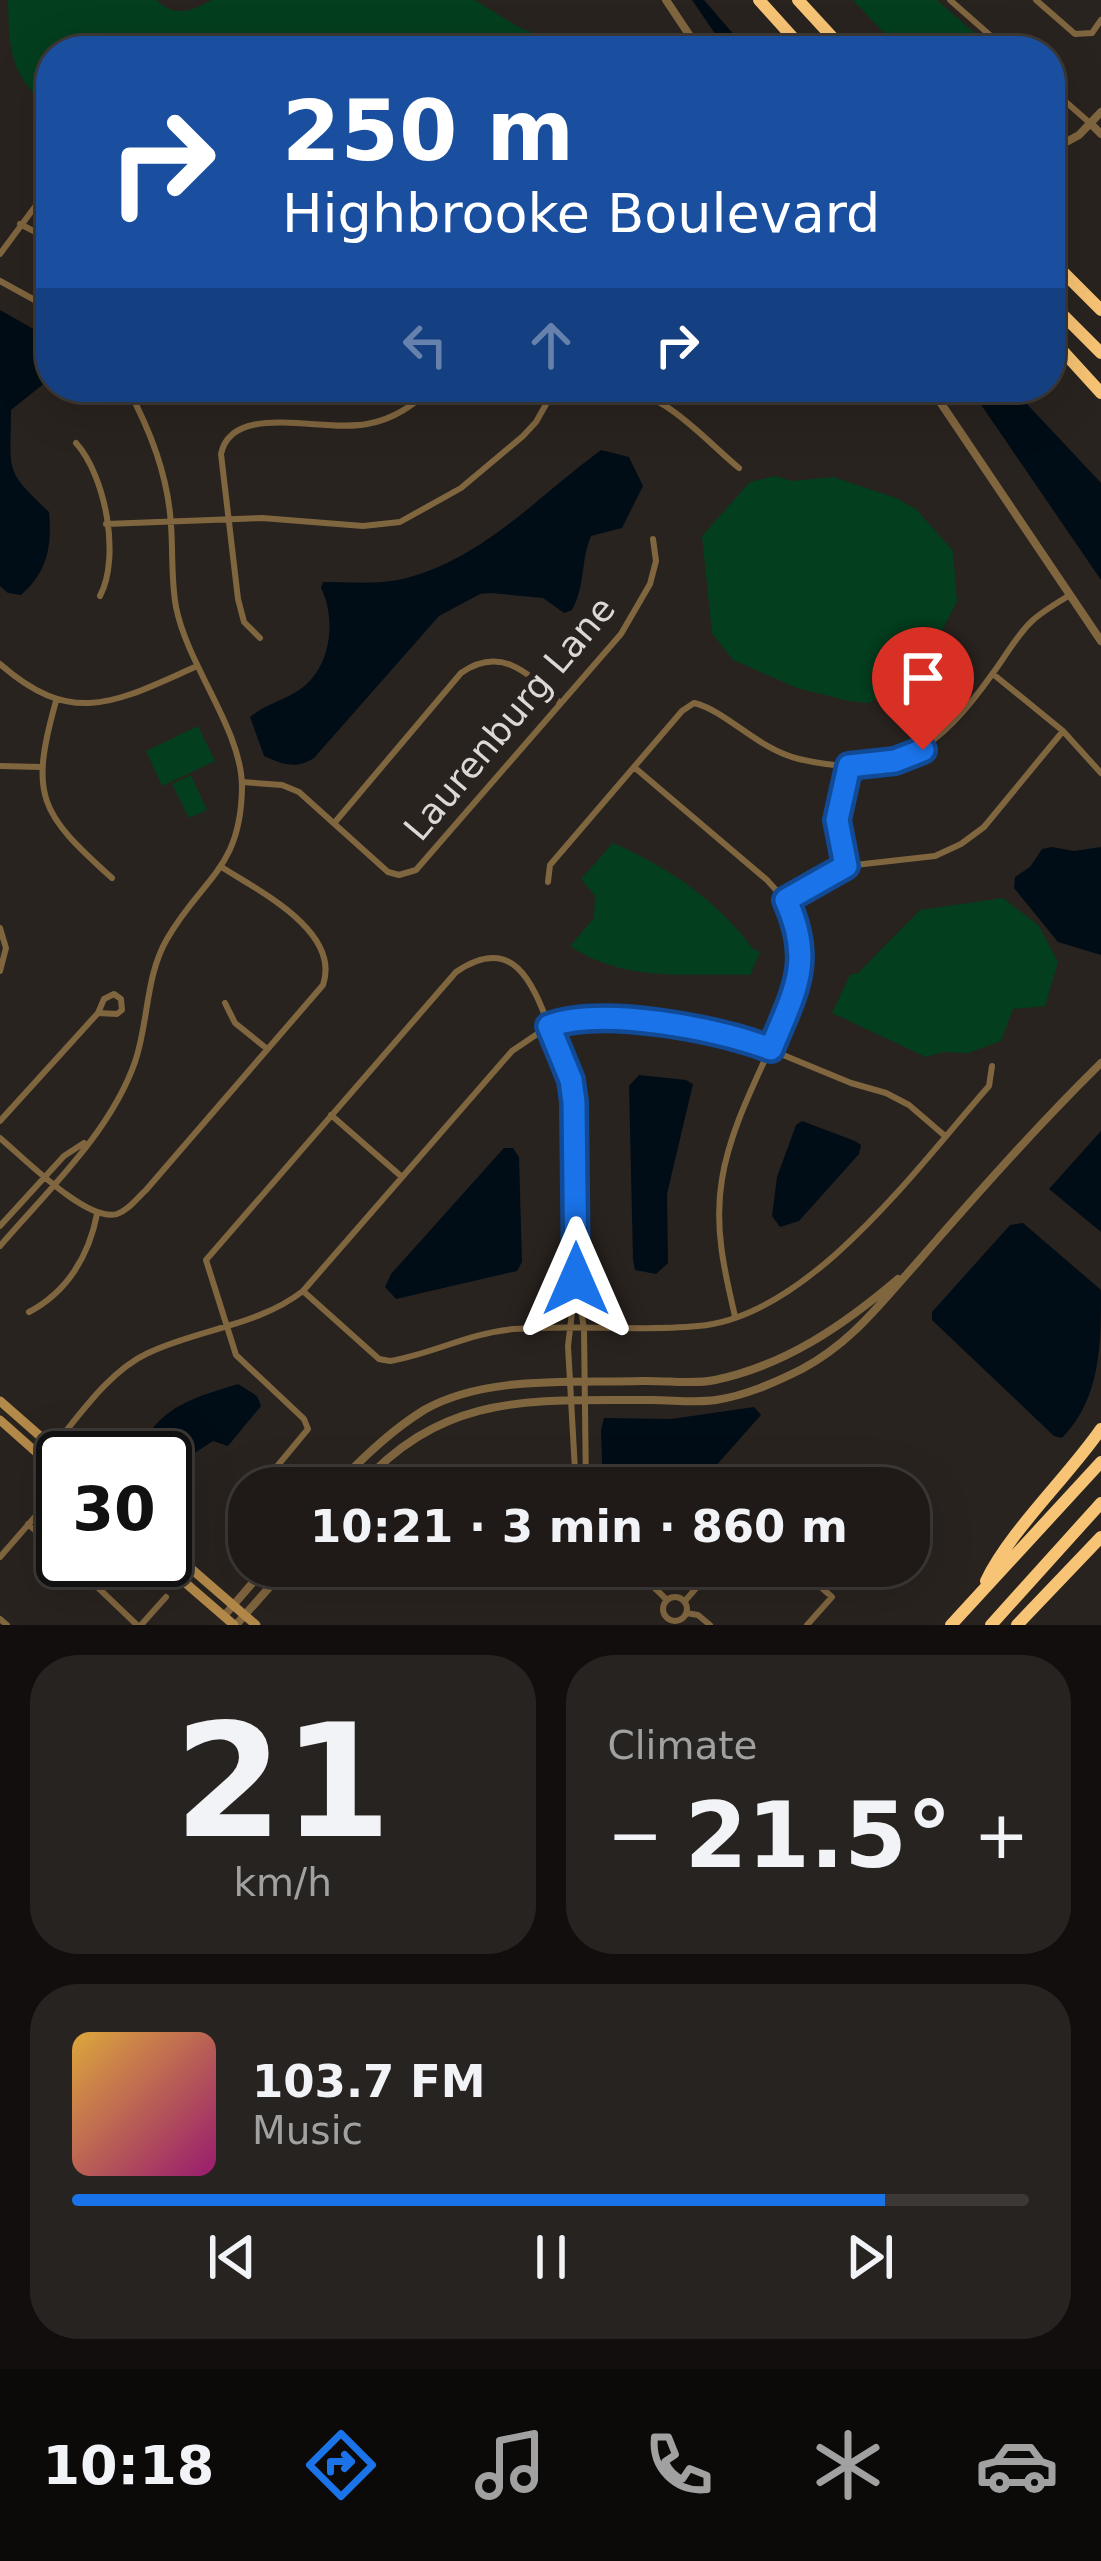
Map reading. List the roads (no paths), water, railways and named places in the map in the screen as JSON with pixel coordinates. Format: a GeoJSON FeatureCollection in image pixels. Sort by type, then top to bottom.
{"type":"FeatureCollection","features":[{"type":"Feature","properties":{"kind":"highway"},"geometry":{"type":"LineString","coordinates":[[798,0],[831,36]]}},
{"type":"Feature","properties":{"kind":"highway"},"geometry":{"type":"LineString","coordinates":[[760,2],[791,36]]}},
{"type":"Feature","properties":{"kind":"highway"},"geometry":{"type":"LineString","coordinates":[[1065,274],[1101,310]]}},
{"type":"Feature","properties":{"kind":"highway"},"geometry":{"type":"LineString","coordinates":[[1065,317],[1101,353]]}},
{"type":"Feature","properties":{"kind":"highway"},"geometry":{"type":"LineString","coordinates":[[1065,349],[1101,382]]}},
{"type":"Feature","properties":{"kind":"highway"},"geometry":{"type":"LineString","coordinates":[[1065,352],[1101,393]]}},
{"type":"Feature","properties":{"kind":"highway"},"geometry":{"type":"LineString","coordinates":[[978,1598],[997,1558],[1063,1483],[1101,1430]]}},
{"type":"Feature","properties":{"kind":"highway"},"geometry":{"type":"LineString","coordinates":[[951,1625],[1101,1462]]}},
{"type":"Feature","properties":{"kind":"highway"},"geometry":{"type":"LineString","coordinates":[[991,1625],[1101,1503]]}},
{"type":"Feature","properties":{"kind":"highway"},"geometry":{"type":"LineString","coordinates":[[1017,1625],[1101,1538]]}},
{"type":"Feature","properties":{"kind":"main road"},"geometry":{"type":"LineString","coordinates":[[0,1401],[36,1433]]}},
{"type":"Feature","properties":{"kind":"main road"},"geometry":{"type":"LineString","coordinates":[[0,1420],[36,1452]]}},
{"type":"Feature","properties":{"kind":"main road"},"geometry":{"type":"LineString","coordinates":[[192,1569],[256,1625]]}},
{"type":"Feature","properties":{"kind":"main road"},"geometry":{"type":"LineString","coordinates":[[187,1587],[220,1620],[235,1625]]}},
{"type":"Feature","properties":{"kind":"street"},"geometry":{"type":"LineString","coordinates":[[665,0],[690,36]]}},
{"type":"Feature","properties":{"kind":"street"},"geometry":{"type":"LineString","coordinates":[[950,0],[991,36]]}},
{"type":"Feature","properties":{"kind":"street"},"geometry":{"type":"LineString","coordinates":[[1036,0],[1075,34],[1091,33],[1101,20]]}},
{"type":"Feature","properties":{"kind":"street"},"geometry":{"type":"LineString","coordinates":[[1065,101],[1101,134]]}},
{"type":"Feature","properties":{"kind":"street"},"geometry":{"type":"LineString","coordinates":[[1065,141],[1101,112]]}},
{"type":"Feature","properties":{"kind":"street"},"geometry":{"type":"LineString","coordinates":[[0,254],[36,204]]}},
{"type":"Feature","properties":{"kind":"street"},"geometry":{"type":"LineString","coordinates":[[20,224],[36,232]]}},
{"type":"Feature","properties":{"kind":"street"},"geometry":{"type":"LineString","coordinates":[[0,281],[36,301]]}},
{"type":"Feature","properties":{"kind":"street"},"geometry":{"type":"LineString","coordinates":[[0,1246],[111,1111],[135,1062],[153,968],[168,938],[236,841],[242,782],[221,717],[180,629],[171,520],[157,451],[134,402]]}},
{"type":"Feature","properties":{"kind":"street"},"geometry":{"type":"LineString","coordinates":[[260,638],[244,622],[238,599],[221,454],[224,439],[252,423],[367,424],[416,402]]}},
{"type":"Feature","properties":{"kind":"street"},"geometry":{"type":"LineString","coordinates":[[106,524],[294,519],[363,526],[400,521],[461,488],[523,436],[547,402]]}},
{"type":"Feature","properties":{"kind":"street"},"geometry":{"type":"LineString","coordinates":[[657,402],[739,468]]}},
{"type":"Feature","properties":{"kind":"street"},"geometry":{"type":"LineString","coordinates":[[940,402],[1101,641]]}},
{"type":"Feature","properties":{"kind":"street"},"geometry":{"type":"LineString","coordinates":[[76,443],[92,460],[102,487],[108,581],[100,596]]}},
{"type":"Feature","properties":{"kind":"street","name":"Laurenburg Lane"},"geometry":{"type":"LineString","coordinates":[[242,782],[282,784],[299,792],[388,872],[399,875],[416,870],[636,612],[656,562],[653,539]]}},
{"type":"Feature","properties":{"kind":"street"},"geometry":{"type":"LineString","coordinates":[[548,882],[550,865],[682,711],[694,703],[758,743],[797,758],[849,766],[895,761],[923,750],[945,734],[1030,623],[1070,595]]}},
{"type":"Feature","properties":{"kind":"street"},"geometry":{"type":"LineString","coordinates":[[336,821],[474,664],[510,662],[559,702]]}},
{"type":"Feature","properties":{"kind":"street"},"geometry":{"type":"LineString","coordinates":[[0,664],[28,687],[56,701],[108,702],[195,667]]}},
{"type":"Feature","properties":{"kind":"street"},"geometry":{"type":"LineString","coordinates":[[993,674],[1063,731],[1101,773]]}},
{"type":"Feature","properties":{"kind":"street"},"geometry":{"type":"LineString","coordinates":[[56,701],[41,767],[49,810],[63,834],[112,878]]}},
{"type":"Feature","properties":{"kind":"street"},"geometry":{"type":"LineString","coordinates":[[786,900],[846,866],[934,856],[962,844],[984,827],[1063,731]]}},
{"type":"Feature","properties":{"kind":"street"},"geometry":{"type":"LineString","coordinates":[[0,766],[41,767]]}},
{"type":"Feature","properties":{"kind":"street"},"geometry":{"type":"LineString","coordinates":[[846,866],[837,820],[849,766]]}},
{"type":"Feature","properties":{"kind":"street"},"geometry":{"type":"LineString","coordinates":[[634,767],[786,900],[803,953],[798,982],[734,1131],[722,1177],[720,1240],[735,1317]]}},
{"type":"Feature","properties":{"kind":"street"},"geometry":{"type":"LineString","coordinates":[[0,1138],[97,1214],[114,1215],[129,1207],[323,985],[327,959],[322,946],[281,904],[221,867]]}},
{"type":"Feature","properties":{"kind":"street"},"geometry":{"type":"LineString","coordinates":[[0,928],[6,948],[0,971]]}},
{"type":"Feature","properties":{"kind":"street"},"geometry":{"type":"LineString","coordinates":[[277,1467],[308,1429],[304,1419],[236,1355],[206,1260],[456,972],[473,961],[509,961],[524,971],[571,1080],[576,1279],[584,1328],[585,1467]]}},
{"type":"Feature","properties":{"kind":"street"},"geometry":{"type":"LineString","coordinates":[[225,1003],[236,1023],[267,1050]]}},
{"type":"Feature","properties":{"kind":"street"},"geometry":{"type":"LineString","coordinates":[[0,1120],[98,1013]]}},
{"type":"Feature","properties":{"kind":"street"},"geometry":{"type":"LineString","coordinates":[[68,1431],[120,1371],[147,1353],[272,1310],[303,1291],[512,1051],[549,1026],[591,1016],[732,1034],[886,1093],[909,1105],[945,1136]]}},
{"type":"Feature","properties":{"kind":"street"},"geometry":{"type":"LineString","coordinates":[[380,1467],[405,1444],[445,1421],[510,1402],[711,1401],[751,1392],[805,1367],[848,1340],[1101,1063]]}},
{"type":"Feature","properties":{"kind":"street"},"geometry":{"type":"LineString","coordinates":[[303,1291],[379,1359],[403,1359],[463,1337],[514,1329],[703,1326],[735,1317],[798,1286],[838,1256],[989,1086],[992,1066]]}},
{"type":"Feature","properties":{"kind":"street"},"geometry":{"type":"LineString","coordinates":[[331,1115],[402,1177]]}},
{"type":"Feature","properties":{"kind":"street"},"geometry":{"type":"LineString","coordinates":[[0,1226],[44,1176],[87,1141]]}},
{"type":"Feature","properties":{"kind":"street"},"geometry":{"type":"LineString","coordinates":[[29,1312],[48,1302],[84,1259],[97,1214]]}},
{"type":"Feature","properties":{"kind":"street"},"geometry":{"type":"LineString","coordinates":[[355,1467],[425,1409],[463,1394],[507,1387],[710,1382],[758,1368],[808,1346],[913,1267]]}},
{"type":"Feature","properties":{"kind":"street"},"geometry":{"type":"LineString","coordinates":[[575,1467],[568,1357],[576,1279]]}},
{"type":"Feature","properties":{"kind":"street"},"geometry":{"type":"LineString","coordinates":[[568,1357],[583,1357]]}},
{"type":"Feature","properties":{"kind":"street"},"geometry":{"type":"LineString","coordinates":[[0,1557],[36,1515]]}},
{"type":"Feature","properties":{"kind":"street"},"geometry":{"type":"LineString","coordinates":[[28,1524],[36,1531]]}},
{"type":"Feature","properties":{"kind":"street"},"geometry":{"type":"LineString","coordinates":[[98,1587],[139,1625],[166,1598]]}},
{"type":"Feature","properties":{"kind":"street"},"geometry":{"type":"LineString","coordinates":[[220,1620],[249,1587]]}},
{"type":"Feature","properties":{"kind":"street"},"geometry":{"type":"LineString","coordinates":[[235,1625],[269,1587]]}},
{"type":"Feature","properties":{"kind":"street"},"geometry":{"type":"LineString","coordinates":[[654,1587],[667,1600]]}},
{"type":"Feature","properties":{"kind":"street"},"geometry":{"type":"LineString","coordinates":[[686,1612],[685,1601],[697,1587]]}},
{"type":"Feature","properties":{"kind":"street"},"geometry":{"type":"LineString","coordinates":[[808,1625],[832,1597],[820,1587]]}},
{"type":"Feature","properties":{"kind":"street"},"geometry":{"type":"LineString","coordinates":[[670,1621],[663,1607],[667,1600],[678,1597],[685,1601]]}},
{"type":"Feature","properties":{"kind":"street"},"geometry":{"type":"LineString","coordinates":[[660,1625],[686,1612],[710,1625]]}}]}
